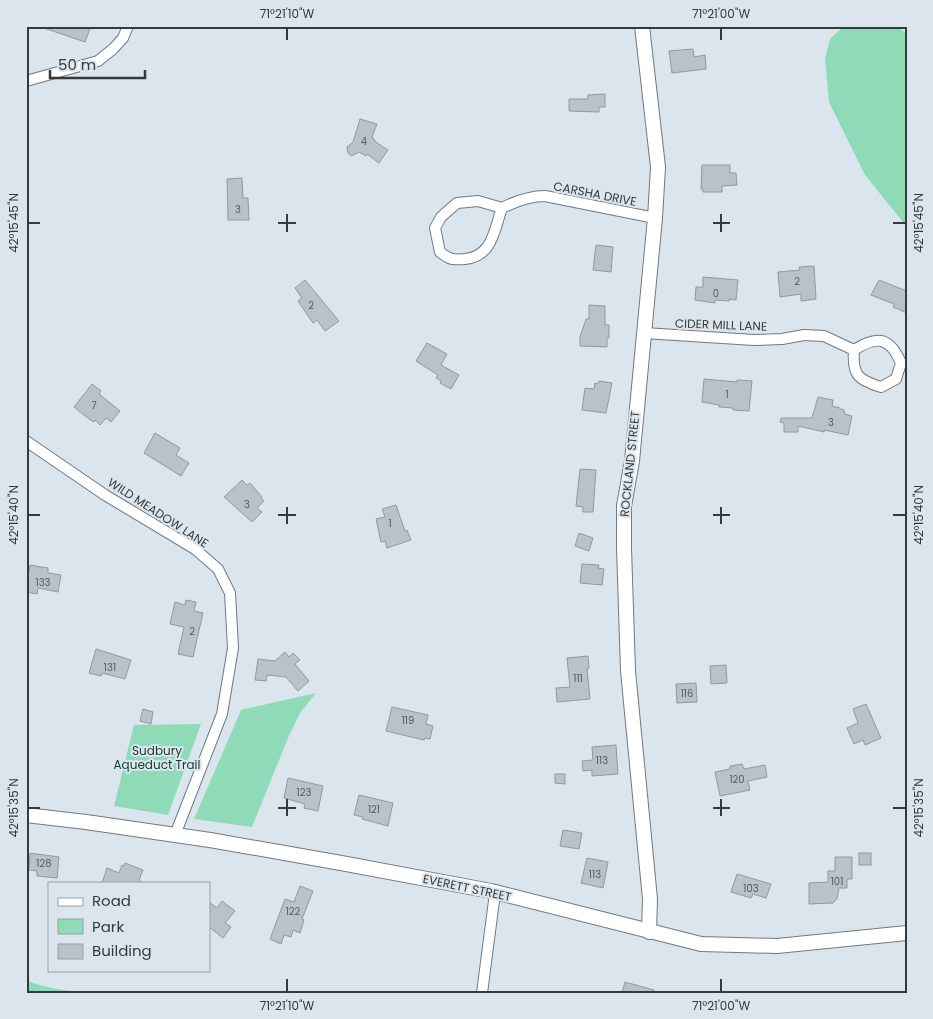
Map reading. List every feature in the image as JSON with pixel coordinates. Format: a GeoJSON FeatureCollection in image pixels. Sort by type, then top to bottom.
{"type":"FeatureCollection","features":[{"type":"Feature","properties":{"kind":"street"},"geometry":{"type":"LineString","coordinates":[[26,82],[98,61],[123,38],[128,26]]}},
{"type":"Feature","properties":{"kind":"street","name":"ROCKLAND STREET"},"geometry":{"type":"LineString","coordinates":[[642,26],[658,167],[655,218],[632,461],[624,506],[624,548],[628,671],[650,900],[649,932]]}},
{"type":"Feature","properties":{"kind":"street","name":"CARSHA DRIVE"},"geometry":{"type":"LineString","coordinates":[[502,208],[532,196],[545,196],[655,218]]}},
{"type":"Feature","properties":{"kind":"street"},"geometry":{"type":"LineString","coordinates":[[478,201],[502,208],[492,239],[484,253],[468,259],[450,260],[440,252],[435,228],[441,217],[457,203],[478,201]]}},
{"type":"Feature","properties":{"kind":"street","name":"CIDER MILL LANE"},"geometry":{"type":"LineString","coordinates":[[644,333],[754,340],[782,339],[804,335],[824,336],[854,350]]}},
{"type":"Feature","properties":{"kind":"street"},"geometry":{"type":"LineString","coordinates":[[876,339],[889,344],[896,350],[901,363],[896,378],[881,387],[865,382],[857,374],[853,360],[854,350],[866,342],[876,339]]}},
{"type":"Feature","properties":{"kind":"street","name":"WILD MEADOW LANE"},"geometry":{"type":"LineString","coordinates":[[26,441],[105,494],[195,550],[218,569],[230,593],[233,648],[222,714],[175,835]]}},
{"type":"Feature","properties":{"kind":"street","name":"EVERETT STREET"},"geometry":{"type":"LineString","coordinates":[[26,815],[86,822],[278,851],[495,892],[701,944],[778,946],[907,933]]}},
{"type":"Feature","properties":{"kind":"street"},"geometry":{"type":"LineString","coordinates":[[482,993],[495,892]]}},
{"type":"Feature","properties":{"kind":"green space"},"geometry":{"type":"Polygon","coordinates":[[[844,26],[898,26],[907,35],[907,227],[865,175],[829,102],[825,59],[830,39],[844,26]]]}},
{"type":"Feature","properties":{"kind":"green space","name":"Sudbury Aqueduct Trail"},"geometry":{"type":"Polygon","coordinates":[[[316,693],[300,713],[288,738],[252,827],[194,819],[241,710],[316,693]]]}},
{"type":"Feature","properties":{"kind":"green space","name":"Sudbury Aqueduct Trail"},"geometry":{"type":"Polygon","coordinates":[[[201,724],[168,815],[114,806],[134,725],[201,724]]]}},
{"type":"Feature","properties":{"kind":"green space"},"geometry":{"type":"Polygon","coordinates":[[[26,980],[47,987],[84,993],[26,993],[26,980]]]}},
{"type":"Feature","properties":{"kind":"building"},"geometry":{"type":"Polygon","coordinates":[[[44,26],[91,26],[85,42],[44,28],[44,26]]]}},
{"type":"Feature","properties":{"kind":"building"},"geometry":{"type":"Polygon","coordinates":[[[693,49],[694,57],[705,55],[706,69],[672,73],[669,51],[693,49]]]}},
{"type":"Feature","properties":{"kind":"building"},"geometry":{"type":"Polygon","coordinates":[[[605,94],[605,107],[599,107],[599,112],[569,111],[569,99],[588,99],[588,95],[605,94]]]}},
{"type":"Feature","properties":{"kind":"building"},"geometry":{"type":"Polygon","coordinates":[[[360,119],[377,124],[372,137],[377,143],[388,150],[379,163],[367,154],[366,156],[359,152],[351,156],[348,153],[347,147],[353,142],[360,119]]]}},
{"type":"Feature","properties":{"kind":"building"},"geometry":{"type":"Polygon","coordinates":[[[702,165],[730,165],[730,173],[736,173],[737,185],[722,186],[722,192],[703,192],[703,189],[701,189],[702,165]]]}},
{"type":"Feature","properties":{"kind":"building"},"geometry":{"type":"Polygon","coordinates":[[[242,178],[243,198],[248,198],[249,220],[228,220],[227,179],[242,178]]]}},
{"type":"Feature","properties":{"kind":"building"},"geometry":{"type":"Polygon","coordinates":[[[596,245],[613,247],[611,272],[593,270],[596,245]]]}},
{"type":"Feature","properties":{"kind":"building"},"geometry":{"type":"Polygon","coordinates":[[[814,266],[816,299],[801,301],[801,294],[780,297],[778,272],[800,270],[799,267],[814,266]]]}},
{"type":"Feature","properties":{"kind":"building"},"geometry":{"type":"Polygon","coordinates":[[[703,277],[738,280],[736,300],[715,300],[715,303],[695,300],[696,287],[703,287],[703,277]]]}},
{"type":"Feature","properties":{"kind":"building"},"geometry":{"type":"Polygon","coordinates":[[[305,280],[339,321],[325,331],[317,320],[313,323],[298,301],[302,298],[295,288],[305,280]]]}},
{"type":"Feature","properties":{"kind":"building"},"geometry":{"type":"Polygon","coordinates":[[[879,280],[907,291],[907,313],[893,307],[894,304],[871,295],[879,280]]]}},
{"type":"Feature","properties":{"kind":"building"},"geometry":{"type":"Polygon","coordinates":[[[589,305],[605,306],[605,325],[609,325],[607,347],[580,346],[580,337],[586,319],[589,319],[589,305]]]}},
{"type":"Feature","properties":{"kind":"building"},"geometry":{"type":"Polygon","coordinates":[[[427,343],[447,354],[441,365],[459,375],[451,389],[440,383],[441,381],[436,378],[438,375],[416,361],[427,343]]]}},
{"type":"Feature","properties":{"kind":"building"},"geometry":{"type":"Polygon","coordinates":[[[704,379],[737,382],[737,380],[752,381],[749,411],[733,410],[733,408],[719,407],[719,405],[702,402],[704,379]]]}},
{"type":"Feature","properties":{"kind":"building"},"geometry":{"type":"Polygon","coordinates":[[[599,381],[612,383],[606,413],[582,410],[585,388],[594,389],[595,383],[598,384],[599,381]]]}},
{"type":"Feature","properties":{"kind":"building"},"geometry":{"type":"Polygon","coordinates":[[[92,384],[101,391],[99,394],[120,411],[111,422],[106,418],[100,425],[74,407],[92,384]]]}},
{"type":"Feature","properties":{"kind":"building"},"geometry":{"type":"Polygon","coordinates":[[[818,397],[833,400],[832,406],[844,410],[845,414],[852,416],[848,435],[798,426],[798,432],[784,432],[784,423],[780,422],[781,418],[812,418],[818,397]]]}},
{"type":"Feature","properties":{"kind":"building"},"geometry":{"type":"Polygon","coordinates":[[[155,433],[180,448],[176,455],[189,463],[181,476],[144,453],[155,433]]]}},
{"type":"Feature","properties":{"kind":"building"},"geometry":{"type":"Polygon","coordinates":[[[580,469],[596,470],[593,512],[583,512],[583,507],[576,506],[580,469]]]}},
{"type":"Feature","properties":{"kind":"building"},"geometry":{"type":"Polygon","coordinates":[[[242,480],[247,485],[250,483],[264,501],[257,508],[262,512],[252,522],[224,497],[242,480]]]}},
{"type":"Feature","properties":{"kind":"building"},"geometry":{"type":"Polygon","coordinates":[[[396,505],[405,531],[407,530],[411,540],[387,548],[385,541],[381,542],[376,519],[385,517],[382,509],[396,505]]]}},
{"type":"Feature","properties":{"kind":"building"},"geometry":{"type":"Polygon","coordinates":[[[579,533],[593,538],[589,551],[575,546],[579,533]]]}},
{"type":"Feature","properties":{"kind":"building"},"geometry":{"type":"Polygon","coordinates":[[[582,564],[599,565],[598,568],[604,569],[602,585],[580,583],[582,564]]]}},
{"type":"Feature","properties":{"kind":"building"},"geometry":{"type":"Polygon","coordinates":[[[30,565],[48,568],[48,573],[61,575],[58,592],[38,588],[37,594],[26,592],[26,572],[29,572],[30,565]]]}},
{"type":"Feature","properties":{"kind":"building"},"geometry":{"type":"Polygon","coordinates":[[[186,600],[196,602],[194,611],[203,613],[193,657],[178,654],[184,627],[170,624],[175,602],[185,605],[186,600]]]}},
{"type":"Feature","properties":{"kind":"building"},"geometry":{"type":"Polygon","coordinates":[[[96,649],[131,660],[125,679],[102,673],[101,676],[89,673],[96,649]]]}},
{"type":"Feature","properties":{"kind":"building"},"geometry":{"type":"Polygon","coordinates":[[[285,652],[289,657],[293,653],[300,660],[295,664],[309,681],[298,691],[286,677],[267,675],[266,681],[255,680],[258,659],[275,661],[285,652]]]}},
{"type":"Feature","properties":{"kind":"building"},"geometry":{"type":"Polygon","coordinates":[[[588,656],[589,668],[587,669],[590,699],[557,702],[556,688],[570,687],[567,658],[588,656]]]}},
{"type":"Feature","properties":{"kind":"building"},"geometry":{"type":"Polygon","coordinates":[[[726,665],[727,683],[711,684],[710,666],[726,665]]]}},
{"type":"Feature","properties":{"kind":"building"},"geometry":{"type":"Polygon","coordinates":[[[696,683],[697,702],[677,703],[676,684],[696,683]]]}},
{"type":"Feature","properties":{"kind":"building"},"geometry":{"type":"Polygon","coordinates":[[[866,704],[881,738],[865,745],[863,740],[854,744],[847,728],[858,723],[853,709],[866,704]]]}},
{"type":"Feature","properties":{"kind":"building"},"geometry":{"type":"Polygon","coordinates":[[[392,707],[428,715],[426,724],[433,726],[430,739],[425,738],[424,740],[386,731],[392,707]]]}},
{"type":"Feature","properties":{"kind":"building"},"geometry":{"type":"Polygon","coordinates":[[[143,709],[153,712],[151,724],[140,721],[143,709]]]}},
{"type":"Feature","properties":{"kind":"building"},"geometry":{"type":"Polygon","coordinates":[[[616,745],[618,774],[592,776],[592,770],[583,771],[582,761],[593,760],[592,747],[616,745]]]}},
{"type":"Feature","properties":{"kind":"building"},"geometry":{"type":"Polygon","coordinates":[[[742,764],[744,769],[765,765],[767,777],[748,781],[750,790],[720,796],[715,772],[742,764]]]}},
{"type":"Feature","properties":{"kind":"building"},"geometry":{"type":"Polygon","coordinates":[[[555,774],[565,774],[565,784],[555,783],[555,774]]]}},
{"type":"Feature","properties":{"kind":"building"},"geometry":{"type":"Polygon","coordinates":[[[288,778],[323,786],[318,811],[304,808],[305,804],[284,798],[288,778]]]}},
{"type":"Feature","properties":{"kind":"building"},"geometry":{"type":"Polygon","coordinates":[[[359,795],[393,803],[388,826],[354,815],[359,795]]]}},
{"type":"Feature","properties":{"kind":"building"},"geometry":{"type":"Polygon","coordinates":[[[563,830],[582,833],[579,849],[560,846],[563,830]]]}},
{"type":"Feature","properties":{"kind":"building"},"geometry":{"type":"Polygon","coordinates":[[[30,853],[59,857],[57,878],[37,876],[37,871],[29,870],[30,853]]]}},
{"type":"Feature","properties":{"kind":"building"},"geometry":{"type":"Polygon","coordinates":[[[859,853],[871,853],[871,865],[859,865],[859,853]]]}},
{"type":"Feature","properties":{"kind":"building"},"geometry":{"type":"Polygon","coordinates":[[[835,857],[852,857],[852,879],[847,879],[847,888],[839,888],[837,899],[833,903],[809,904],[809,883],[828,882],[828,871],[835,871],[835,857]]]}},
{"type":"Feature","properties":{"kind":"building"},"geometry":{"type":"Polygon","coordinates":[[[587,858],[608,862],[603,888],[581,883],[587,858]]]}},
{"type":"Feature","properties":{"kind":"building"},"geometry":{"type":"Polygon","coordinates":[[[125,863],[143,870],[139,880],[142,882],[102,882],[107,868],[119,873],[122,865],[124,866],[125,863]]]}},
{"type":"Feature","properties":{"kind":"building"},"geometry":{"type":"Polygon","coordinates":[[[737,874],[771,884],[766,898],[753,894],[751,898],[731,892],[737,874]]]}},
{"type":"Feature","properties":{"kind":"building"},"geometry":{"type":"Polygon","coordinates":[[[300,886],[313,891],[302,919],[304,920],[300,933],[293,930],[291,937],[284,935],[281,944],[270,939],[285,899],[294,902],[300,886]]]}},
{"type":"Feature","properties":{"kind":"building"},"geometry":{"type":"Polygon","coordinates":[[[222,901],[235,911],[225,923],[231,927],[223,938],[210,928],[210,903],[217,908],[222,901]]]}},
{"type":"Feature","properties":{"kind":"building"},"geometry":{"type":"Polygon","coordinates":[[[625,982],[654,990],[653,993],[622,993],[625,982]]]}}]}
